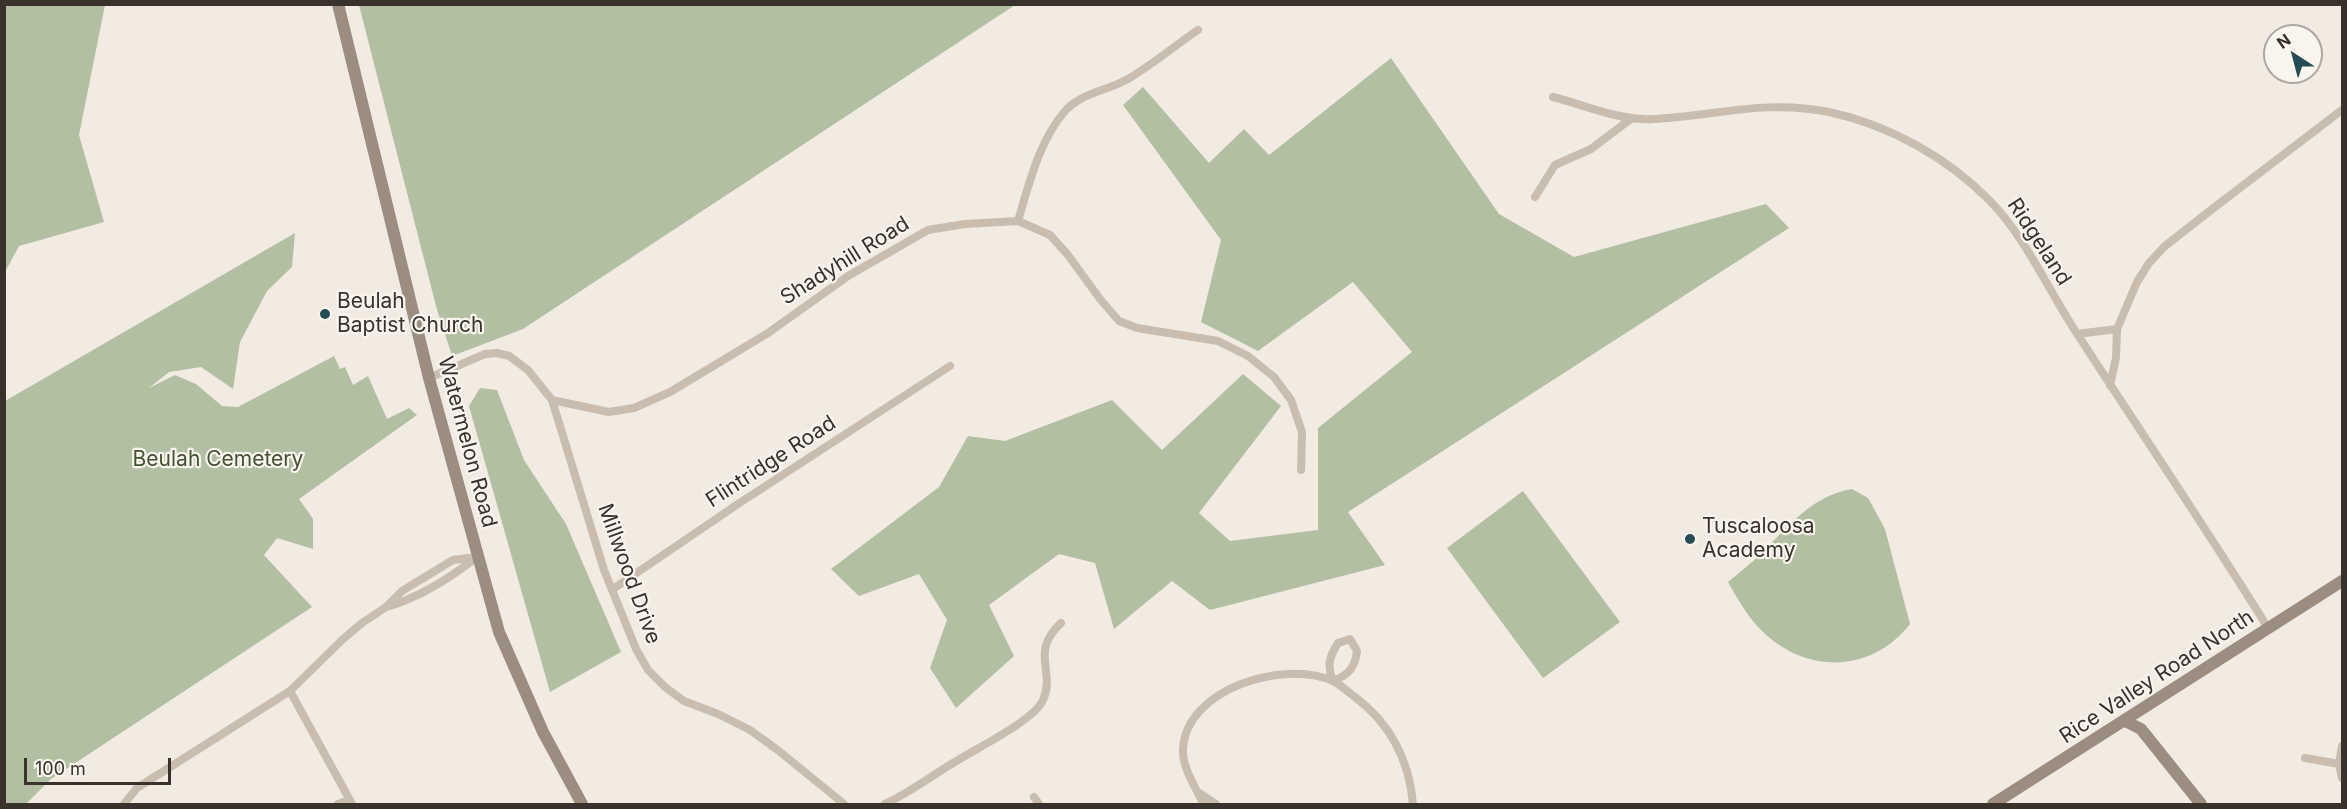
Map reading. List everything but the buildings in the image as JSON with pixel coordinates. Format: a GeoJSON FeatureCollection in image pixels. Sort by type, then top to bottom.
{"type":"FeatureCollection","features":[{"type":"Feature","properties":{"kind":"main road","name":"Watermelon Road"},"geometry":{"type":"LineString","coordinates":[[338,4],[429,378],[499,632],[543,732],[582,804]]}},
{"type":"Feature","properties":{"kind":"main road","name":"Rice Valley Road North"},"geometry":{"type":"LineString","coordinates":[[1993,804],[2343,581]]}},
{"type":"Feature","properties":{"kind":"main road"},"geometry":{"type":"LineString","coordinates":[[2125,721],[2141,729],[2201,804]]}},
{"type":"Feature","properties":{"kind":"street"},"geometry":{"type":"LineString","coordinates":[[1017,221],[1031,177],[1051,130],[1066,110],[1093,92],[1124,81],[1198,30]]}},
{"type":"Feature","properties":{"kind":"street","name":"Ridgeland"},"geometry":{"type":"LineString","coordinates":[[1553,97],[1632,118],[1653,119],[1756,106],[1780,106],[1839,115],[1873,124],[1905,139],[1955,171],[1991,202],[2007,220],[2110,385],[2268,628]]}},
{"type":"Feature","properties":{"kind":"street"},"geometry":{"type":"LineString","coordinates":[[2110,385],[2116,358],[2117,329],[2137,282],[2149,263],[2165,246],[2343,110]]}},
{"type":"Feature","properties":{"kind":"street"},"geometry":{"type":"LineString","coordinates":[[1535,197],[1555,165],[1591,149],[1632,118]]}},
{"type":"Feature","properties":{"kind":"street","name":"Shadyhill Road"},"geometry":{"type":"LineString","coordinates":[[552,400],[609,411],[634,408],[670,392],[768,333],[848,276],[928,230],[965,224],[1017,221],[1050,235],[1119,321],[1137,328],[1218,341],[1248,356],[1274,377],[1291,400],[1302,432],[1301,471]]}},
{"type":"Feature","properties":{"kind":"street"},"geometry":{"type":"LineString","coordinates":[[2077,333],[2117,329]]}},
{"type":"Feature","properties":{"kind":"street","name":"Millwood Drive"},"geometry":{"type":"LineString","coordinates":[[429,378],[485,354],[503,354],[528,370],[552,400],[600,559],[636,649],[656,679],[684,701],[750,730],[844,804]]}},
{"type":"Feature","properties":{"kind":"street","name":"Flintridge Road"},"geometry":{"type":"LineString","coordinates":[[613,589],[738,504],[840,440],[950,366]]}},
{"type":"Feature","properties":{"kind":"street"},"geometry":{"type":"LineString","coordinates":[[124,804],[137,788],[290,691],[362,623],[386,607],[408,601],[459,572],[477,557]]}},
{"type":"Feature","properties":{"kind":"street"},"geometry":{"type":"LineString","coordinates":[[885,804],[1004,733],[1034,712],[1042,703],[1046,692],[1044,656],[1046,644],[1051,633],[1061,623]]}},
{"type":"Feature","properties":{"kind":"street"},"geometry":{"type":"LineString","coordinates":[[1350,639],[1357,651],[1355,665],[1345,677],[1333,681],[1328,668],[1331,653],[1338,643],[1350,639]]}},
{"type":"Feature","properties":{"kind":"street"},"geometry":{"type":"LineString","coordinates":[[1203,804],[1189,775],[1182,752],[1185,729],[1207,703],[1227,690],[1259,678],[1293,674],[1333,681],[1380,718],[1394,737],[1405,758],[1413,804]]}},
{"type":"Feature","properties":{"kind":"street"},"geometry":{"type":"LineString","coordinates":[[290,691],[350,802],[338,804]]}},
{"type":"Feature","properties":{"kind":"street"},"geometry":{"type":"LineString","coordinates":[[2343,746],[2339,764],[2343,778]]}},
{"type":"Feature","properties":{"kind":"street"},"geometry":{"type":"LineString","coordinates":[[2306,758],[2339,764]]}},
{"type":"Feature","properties":{"kind":"street"},"geometry":{"type":"LineString","coordinates":[[1198,792],[1216,804]]}},
{"type":"Feature","properties":{"kind":"green space"},"geometry":{"type":"Polygon","coordinates":[[[5,4],[105,5],[79,135],[104,222],[19,246],[5,272],[5,4]]]}},
{"type":"Feature","properties":{"kind":"green space"},"geometry":{"type":"Polygon","coordinates":[[[359,4],[1015,5],[523,329],[452,356],[436,306],[359,4]]]}},
{"type":"Feature","properties":{"kind":"green space"},"geometry":{"type":"Polygon","coordinates":[[[1391,58],[1499,214],[1574,257],[1766,204],[1789,228],[1348,512],[1385,565],[1210,610],[1172,581],[1114,629],[1095,563],[1059,554],[989,605],[1014,656],[956,708],[930,668],[947,620],[919,574],[859,596],[831,569],[939,487],[968,436],[1005,441],[1112,400],[1162,450],[1243,374],[1281,406],[1199,513],[1230,541],[1318,530],[1318,428],[1412,352],[1353,282],[1258,351],[1201,322],[1221,240],[1123,105],[1143,87],[1209,163],[1244,129],[1269,155],[1391,58]]]}},
{"type":"Feature","properties":{"kind":"green space","name":"Beulah Cemetery"},"geometry":{"type":"Polygon","coordinates":[[[295,233],[292,267],[267,291],[240,342],[233,389],[201,367],[169,372],[149,388],[175,375],[196,384],[222,406],[238,407],[334,356],[340,369],[345,367],[353,385],[368,376],[387,419],[409,408],[417,415],[299,499],[313,519],[313,549],[277,538],[264,555],[312,607],[51,779],[26,804],[5,804],[5,401],[295,233]]]}},
{"type":"Feature","properties":{"kind":"green space"},"geometry":{"type":"Polygon","coordinates":[[[480,388],[497,390],[524,460],[566,524],[621,652],[550,692],[469,406],[480,388]]]}},
{"type":"Feature","properties":{"kind":"green space"},"geometry":{"type":"Polygon","coordinates":[[[1852,489],[1868,498],[1885,529],[1910,624],[1894,641],[1876,653],[1856,660],[1836,662],[1816,660],[1796,654],[1776,643],[1759,628],[1746,612],[1728,582],[1760,555],[1801,514],[1824,498],[1852,489]]]}},
{"type":"Feature","properties":{"kind":"green space"},"geometry":{"type":"Polygon","coordinates":[[[1523,491],[1620,622],[1543,678],[1447,548],[1523,491]]]}},
{"type":"Feature","properties":{"kind":"place","name":"Beulah Baptist Church"},"geometry":{"type":"Point","coordinates":[325,314]}},
{"type":"Feature","properties":{"kind":"place","name":"Tuscaloosa Academy"},"geometry":{"type":"Point","coordinates":[1690,539]}}]}
